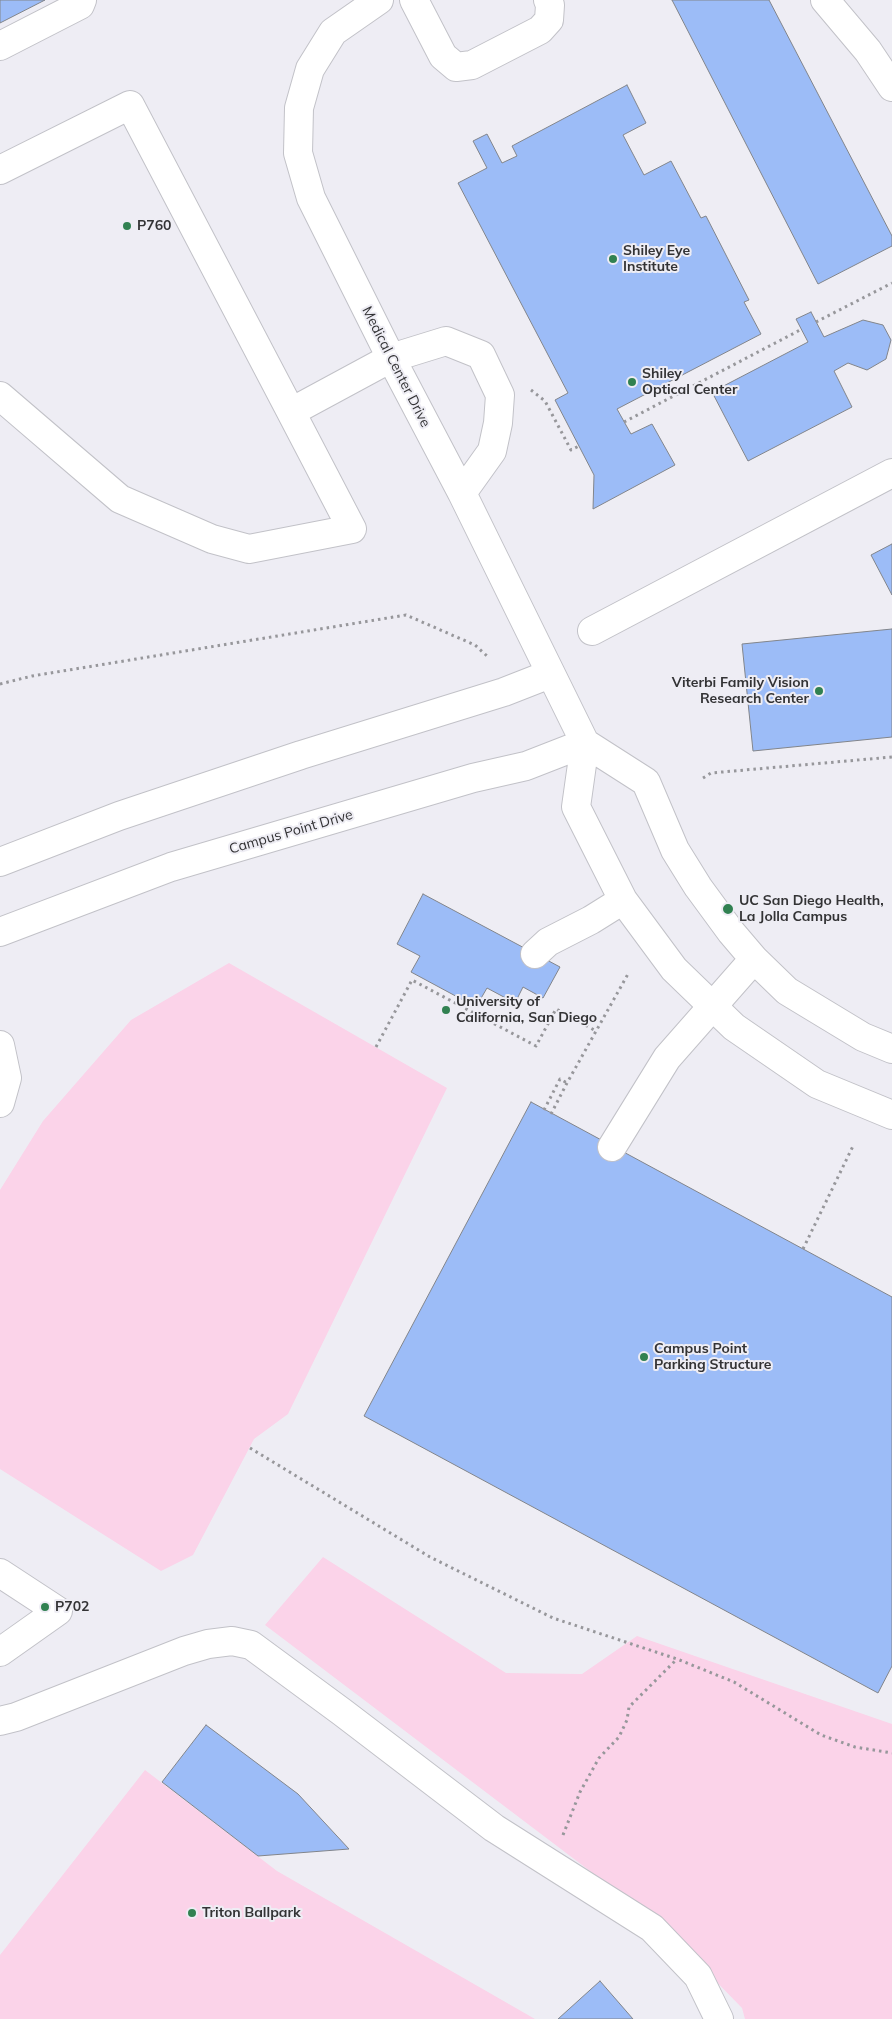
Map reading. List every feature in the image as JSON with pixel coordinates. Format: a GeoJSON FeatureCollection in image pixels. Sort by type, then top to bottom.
{"type":"FeatureCollection","features":[{"type":"Feature","properties":{"kind":"street"},"geometry":{"type":"LineString","coordinates":[[0,46],[80,5],[82,0]]}},
{"type":"Feature","properties":{"kind":"street","name":"Medical Center Drive"},"geometry":{"type":"LineString","coordinates":[[379,0],[333,32],[310,69],[299,108],[298,153],[311,198],[391,358],[462,493],[532,633],[584,743]]}},
{"type":"Feature","properties":{"kind":"street"},"geometry":{"type":"LineString","coordinates":[[414,0],[443,56],[456,67],[472,65],[540,30],[549,20],[550,5],[548,0]]}},
{"type":"Feature","properties":{"kind":"street"},"geometry":{"type":"LineString","coordinates":[[825,0],[868,51],[892,87]]}},
{"type":"Feature","properties":{"kind":"street"},"geometry":{"type":"LineString","coordinates":[[0,170],[130,105],[352,529],[249,549],[212,539],[120,499],[0,396]]}},
{"type":"Feature","properties":{"kind":"street"},"geometry":{"type":"LineString","coordinates":[[291,412],[391,358],[446,341],[481,355],[500,395],[498,422],[492,451],[462,493]]}},
{"type":"Feature","properties":{"kind":"street"},"geometry":{"type":"LineString","coordinates":[[592,631],[892,473]]}},
{"type":"Feature","properties":{"kind":"street"},"geometry":{"type":"LineString","coordinates":[[0,862],[119,816],[301,755],[504,692],[550,674]]}},
{"type":"Feature","properties":{"kind":"street"},"geometry":{"type":"LineString","coordinates":[[892,1050],[863,1037],[787,991],[754,959],[731,932],[684,865],[675,850],[646,782],[584,743],[576,807],[623,900],[674,969],[734,1027],[817,1084],[892,1115]]}},
{"type":"Feature","properties":{"kind":"street","name":"Campus Point Drive"},"geometry":{"type":"LineString","coordinates":[[0,932],[171,867],[473,778],[526,766],[584,743]]}},
{"type":"Feature","properties":{"kind":"street"},"geometry":{"type":"LineString","coordinates":[[535,954],[548,942],[592,920],[623,900]]}},
{"type":"Feature","properties":{"kind":"street"},"geometry":{"type":"LineString","coordinates":[[612,1146],[667,1058],[754,959]]}},
{"type":"Feature","properties":{"kind":"street"},"geometry":{"type":"LineString","coordinates":[[0,1045],[7,1078],[0,1103]]}},
{"type":"Feature","properties":{"kind":"street"},"geometry":{"type":"LineString","coordinates":[[0,1574],[58,1611],[0,1652]]}},
{"type":"Feature","properties":{"kind":"street"},"geometry":{"type":"LineString","coordinates":[[0,1721],[16,1717],[184,1651],[208,1644],[232,1641],[251,1645],[494,1828],[652,1928],[698,1976],[719,2019]]}},
{"type":"Feature","properties":{"kind":"path"},"geometry":{"type":"LineString","coordinates":[[816,322],[892,282]]}},
{"type":"Feature","properties":{"kind":"path"},"geometry":{"type":"LineString","coordinates":[[624,422],[802,330]]}},
{"type":"Feature","properties":{"kind":"path"},"geometry":{"type":"LineString","coordinates":[[530,389],[545,401],[571,450],[579,446]]}},
{"type":"Feature","properties":{"kind":"path"},"geometry":{"type":"LineString","coordinates":[[0,684],[32,676],[406,615],[475,645],[487,656]]}},
{"type":"Feature","properties":{"kind":"path"},"geometry":{"type":"LineString","coordinates":[[703,778],[711,773],[892,758]]}},
{"type":"Feature","properties":{"kind":"path"},"geometry":{"type":"LineString","coordinates":[[551,1114],[564,1087],[628,974]]}},
{"type":"Feature","properties":{"kind":"path"},"geometry":{"type":"LineString","coordinates":[[376,1047],[412,980],[536,1046],[556,1009],[596,1030]]}},
{"type":"Feature","properties":{"kind":"path"},"geometry":{"type":"LineString","coordinates":[[544,1110],[560,1079],[567,1083]]}},
{"type":"Feature","properties":{"kind":"path"},"geometry":{"type":"LineString","coordinates":[[803,1249],[854,1144]]}},
{"type":"Feature","properties":{"kind":"path"},"geometry":{"type":"LineString","coordinates":[[250,1448],[430,1557],[553,1618],[677,1659],[734,1682],[821,1735],[855,1747],[892,1753]]}},
{"type":"Feature","properties":{"kind":"path"},"geometry":{"type":"LineString","coordinates":[[552,1864],[580,1792],[599,1758],[619,1737],[627,1720],[629,1707],[677,1659]]}},
{"type":"Feature","properties":{"kind":"shaded area"},"geometry":{"type":"Polygon","coordinates":[[[229,963],[447,1088],[288,1414],[254,1439],[193,1555],[161,1571],[0,1469],[0,1190],[43,1121],[131,1020],[229,963]]]}},
{"type":"Feature","properties":{"kind":"shaded area"},"geometry":{"type":"Polygon","coordinates":[[[323,1557],[506,1673],[582,1674],[637,1636],[892,1724],[892,2019],[745,2019],[742,2008],[660,1924],[265,1625],[323,1557]]]}},
{"type":"Feature","properties":{"kind":"shaded area","name":"Triton Ballpark"},"geometry":{"type":"Polygon","coordinates":[[[145,1770],[277,1871],[535,2019],[0,2019],[0,1955],[145,1770]]]}},
{"type":"Feature","properties":{"kind":"building"},"geometry":{"type":"Polygon","coordinates":[[[0,0],[45,0],[0,23],[0,0]]]}},
{"type":"Feature","properties":{"kind":"building"},"geometry":{"type":"Polygon","coordinates":[[[672,0],[769,0],[892,236],[892,246],[818,284],[672,0]]]}},
{"type":"Feature","properties":{"kind":"building","name":"Shiley Eye Institute"},"geometry":{"type":"Polygon","coordinates":[[[627,85],[646,123],[623,135],[644,175],[671,161],[701,218],[706,216],[749,300],[744,302],[761,334],[617,409],[631,434],[652,424],[675,465],[593,509],[594,475],[555,400],[568,393],[458,183],[487,168],[473,141],[487,134],[502,163],[517,156],[512,146],[627,85]]]}},
{"type":"Feature","properties":{"kind":"building"},"geometry":{"type":"Polygon","coordinates":[[[811,312],[824,337],[863,320],[883,325],[891,340],[886,359],[867,370],[848,363],[834,371],[852,407],[748,461],[712,392],[808,342],[796,319],[811,312]]]}},
{"type":"Feature","properties":{"kind":"building"},"geometry":{"type":"Polygon","coordinates":[[[892,544],[892,595],[871,555],[892,544]]]}},
{"type":"Feature","properties":{"kind":"building","name":"Viterbi Family Vision Research Center"},"geometry":{"type":"Polygon","coordinates":[[[892,629],[892,737],[753,751],[742,644],[892,629]]]}},
{"type":"Feature","properties":{"kind":"building"},"geometry":{"type":"Polygon","coordinates":[[[423,894],[560,967],[543,998],[523,987],[515,1003],[487,988],[476,1007],[411,972],[420,956],[397,944],[423,894]]]}},
{"type":"Feature","properties":{"kind":"building","name":"Campus Point Parking Structure"},"geometry":{"type":"Polygon","coordinates":[[[531,1102],[892,1297],[892,1666],[878,1693],[364,1416],[531,1102]]]}},
{"type":"Feature","properties":{"kind":"building"},"geometry":{"type":"Polygon","coordinates":[[[206,1725],[298,1794],[349,1849],[258,1856],[162,1782],[206,1725]]]}},
{"type":"Feature","properties":{"kind":"building"},"geometry":{"type":"Polygon","coordinates":[[[600,1981],[633,2019],[558,2019],[600,1981]]]}},
{"type":"Feature","properties":{"kind":"place","name":"P760"},"geometry":{"type":"Point","coordinates":[127,226]}},
{"type":"Feature","properties":{"kind":"place","name":"Shiley Eye Institute"},"geometry":{"type":"Point","coordinates":[613,259]}},
{"type":"Feature","properties":{"kind":"place","name":"Shiley Optical Center"},"geometry":{"type":"Point","coordinates":[632,382]}},
{"type":"Feature","properties":{"kind":"place","name":"Viterbi Family Vision Research Center"},"geometry":{"type":"Point","coordinates":[819,691]}},
{"type":"Feature","properties":{"kind":"place","name":"UC San Diego Health, La Jolla Campus"},"geometry":{"type":"Point","coordinates":[728,909]}},
{"type":"Feature","properties":{"kind":"place","name":"University of California, San Diego"},"geometry":{"type":"Point","coordinates":[446,1010]}},
{"type":"Feature","properties":{"kind":"place","name":"Campus Point Parking Structure"},"geometry":{"type":"Point","coordinates":[644,1357]}},
{"type":"Feature","properties":{"kind":"place","name":"P702"},"geometry":{"type":"Point","coordinates":[45,1607]}},
{"type":"Feature","properties":{"kind":"place","name":"Triton Ballpark"},"geometry":{"type":"Point","coordinates":[192,1913]}}]}
